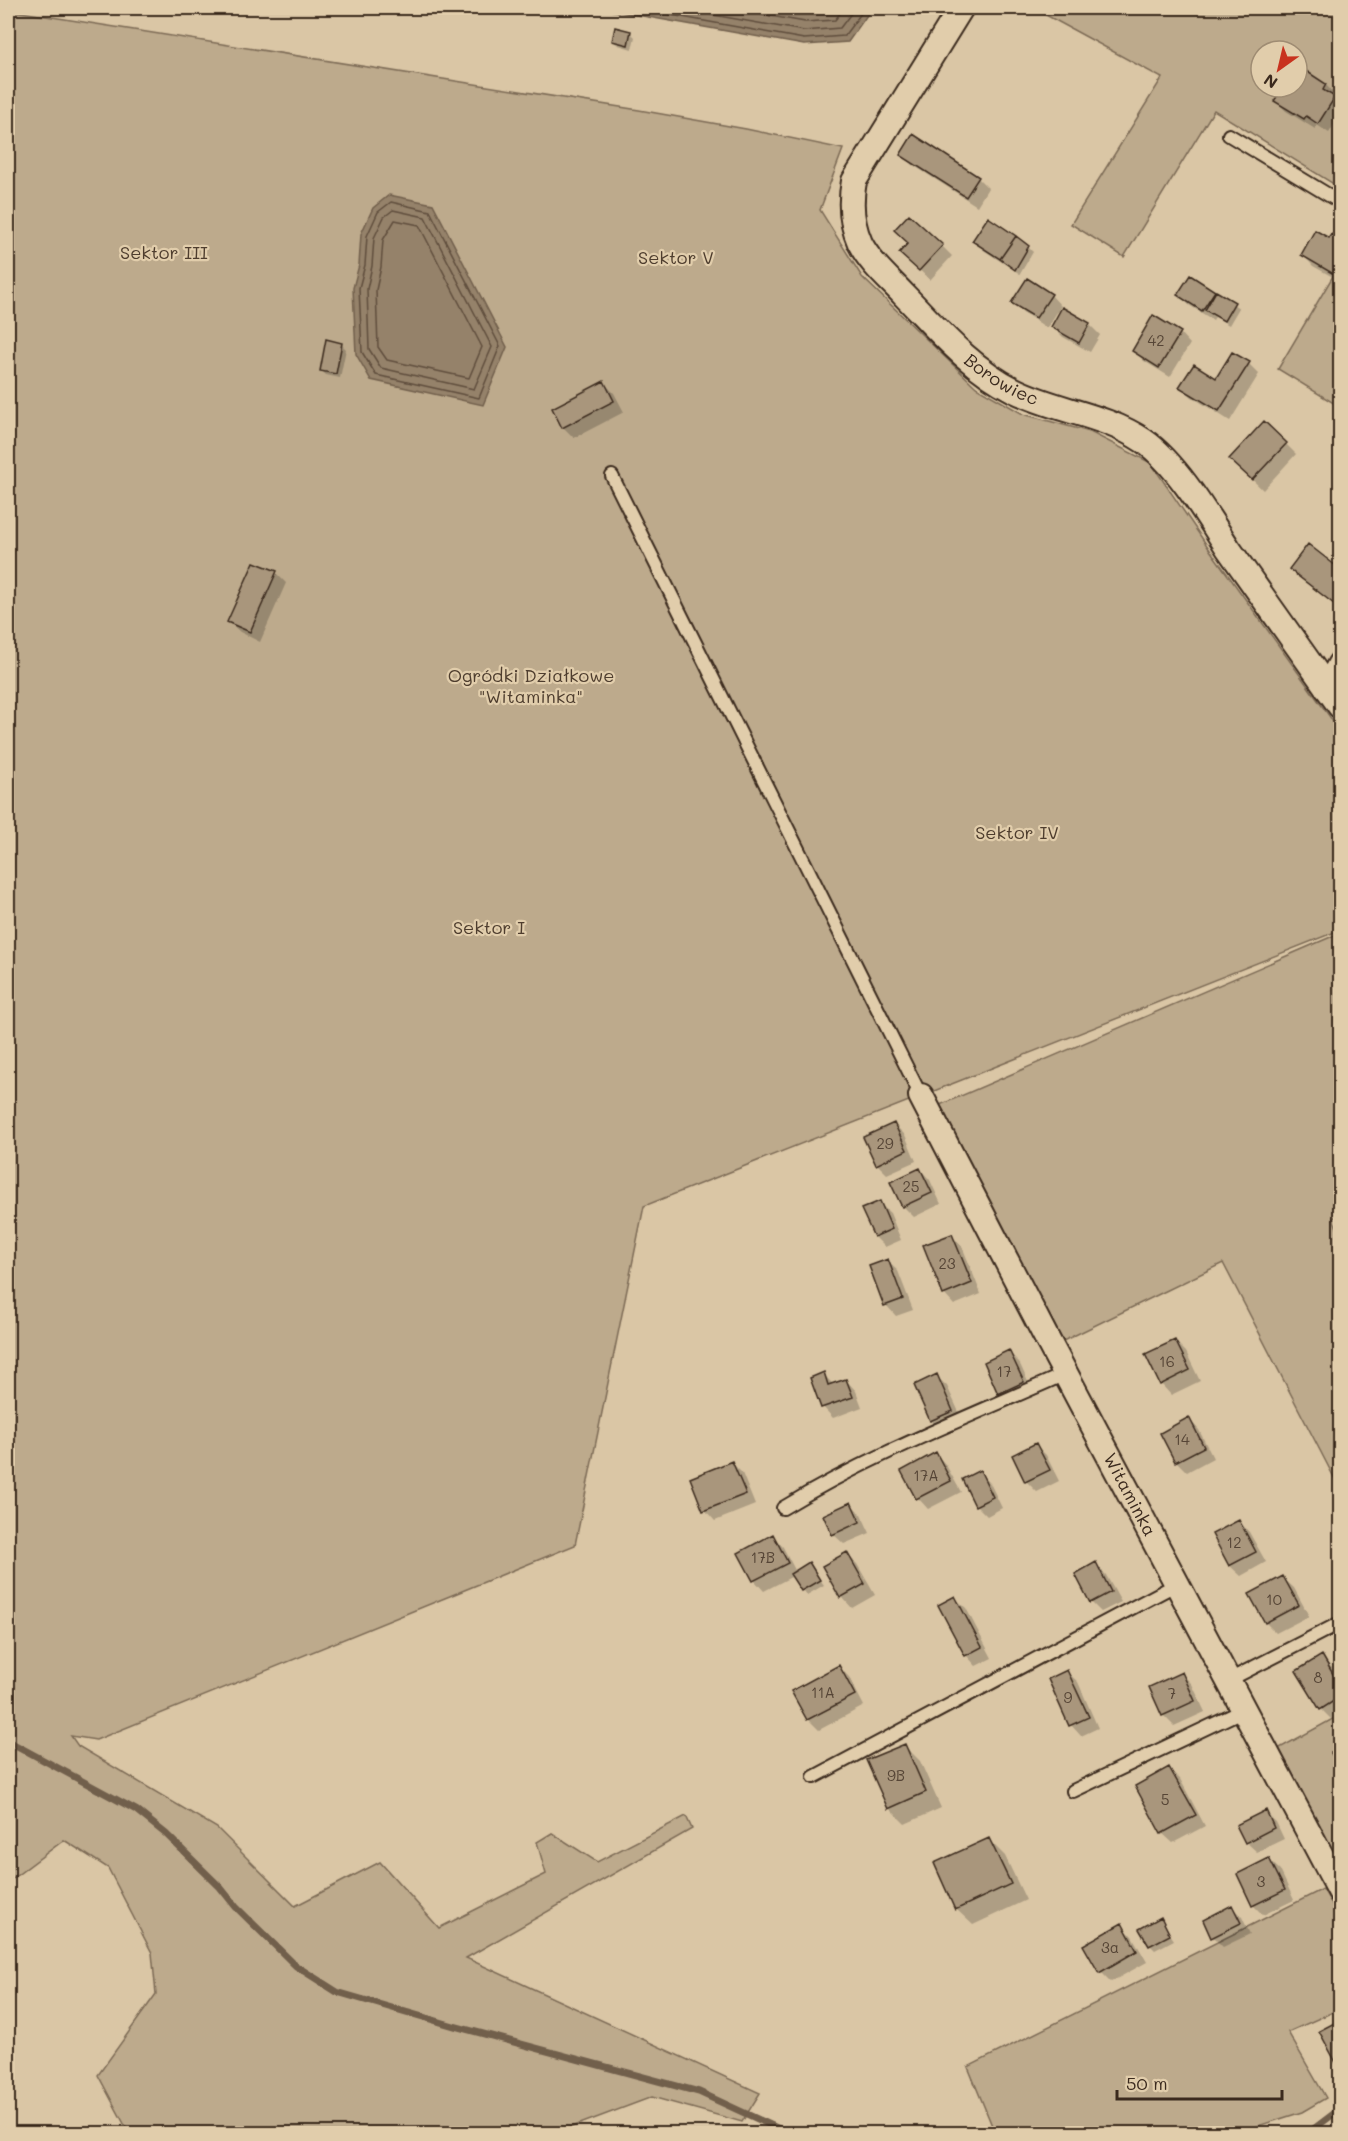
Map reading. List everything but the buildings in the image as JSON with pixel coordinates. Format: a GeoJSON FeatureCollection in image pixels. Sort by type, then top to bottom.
{"type":"FeatureCollection","features":[{"type":"Feature","properties":{"kind":"street","name":"Borowiec"},"geometry":{"type":"LineString","coordinates":[[961,8],[854,181],[851,207],[860,242],[877,267],[980,370],[1027,395],[1116,424],[1157,451],[1211,521],[1334,697]]}},
{"type":"Feature","properties":{"kind":"street","name":"Borowiec"},"geometry":{"type":"LineString","coordinates":[[1334,697],[1341,664]]}},
{"type":"Feature","properties":{"kind":"street","name":"Witaminka"},"geometry":{"type":"LineString","coordinates":[[921,1096],[1065,1374],[1341,1891]]}},
{"type":"Feature","properties":{"kind":"lane"},"geometry":{"type":"LineString","coordinates":[[1229,135],[1341,202]]}},
{"type":"Feature","properties":{"kind":"lane"},"geometry":{"type":"LineString","coordinates":[[612,476],[921,1096]]}},
{"type":"Feature","properties":{"kind":"lane"},"geometry":{"type":"LineString","coordinates":[[783,1508],[806,1494],[885,1455],[1065,1374]]}},
{"type":"Feature","properties":{"kind":"lane"},"geometry":{"type":"LineString","coordinates":[[814,1777],[1177,1584]]}},
{"type":"Feature","properties":{"kind":"lane"},"geometry":{"type":"LineString","coordinates":[[1229,1680],[1341,1623]]}},
{"type":"Feature","properties":{"kind":"lane"},"geometry":{"type":"LineString","coordinates":[[1073,1791],[1244,1710]]}},
{"type":"Feature","properties":{"kind":"green space"},"geometry":{"type":"Polygon","coordinates":[[[1033,8],[1340,8],[1340,188],[1214,110],[1124,257],[1071,224],[1162,78],[1033,8]]]}},
{"type":"Feature","properties":{"kind":"green space","name":"Ogródki Działkowe \"Witaminka\""},"geometry":{"type":"Polygon","coordinates":[[[8,10],[639,110],[843,149],[820,210],[862,277],[976,387],[1023,414],[1090,432],[1151,463],[1210,550],[1340,731],[1340,930],[644,1206],[575,1545],[96,1740],[71,1736],[78,1746],[217,1828],[295,1906],[380,1862],[439,1928],[546,1874],[537,1842],[552,1833],[597,1862],[686,1816],[692,1829],[466,1958],[760,2093],[742,2122],[652,2097],[556,2133],[129,2133],[98,2075],[156,1994],[152,1953],[108,1868],[64,1840],[8,1882],[8,10]]]}},
{"type":"Feature","properties":{"kind":"green space"},"geometry":{"type":"Polygon","coordinates":[[[1340,264],[1340,407],[1278,369],[1340,264]]]}},
{"type":"Feature","properties":{"kind":"green space"},"geometry":{"type":"Polygon","coordinates":[[[1340,933],[1340,1214],[1333,1218],[1340,1235],[1340,1489],[1223,1263],[1061,1342],[935,1107],[1340,933]]]}},
{"type":"Feature","properties":{"kind":"green space"},"geometry":{"type":"Polygon","coordinates":[[[1340,1715],[1340,1873],[1276,1750],[1340,1715]]]}},
{"type":"Feature","properties":{"kind":"green space"},"geometry":{"type":"Polygon","coordinates":[[[1323,1889],[1340,1918],[1340,2009],[1288,2032],[1326,2098],[1302,2112],[1236,2133],[995,2133],[968,2067],[1323,1889]]]}},
{"type":"Feature","properties":{"kind":"water"},"geometry":{"type":"Polygon","coordinates":[[[598,8],[872,8],[848,42],[804,45],[598,8]]]}},
{"type":"Feature","properties":{"kind":"water"},"geometry":{"type":"Polygon","coordinates":[[[389,195],[433,204],[507,347],[483,405],[371,380],[356,354],[353,288],[359,265],[361,234],[373,208],[389,195]]]}},
{"type":"Feature","properties":{"kind":"waterway"},"geometry":{"type":"LineString","coordinates":[[8,1741],[136,1810],[166,1834],[296,1966],[337,1992],[699,2092],[790,2134]]}},
{"type":"Feature","properties":{"kind":"waterway"},"geometry":{"type":"LineString","coordinates":[[1307,2134],[1340,2109]]}},
{"type":"Feature","properties":{"kind":"park label","name":"Sektor III"},"geometry":{"type":"Point","coordinates":[164,253]}},
{"type":"Feature","properties":{"kind":"park label","name":"Sektor V"},"geometry":{"type":"Point","coordinates":[676,258]}},
{"type":"Feature","properties":{"kind":"park label","name":"Sektor IV"},"geometry":{"type":"Point","coordinates":[1017,833]}},
{"type":"Feature","properties":{"kind":"park label","name":"Sektor I"},"geometry":{"type":"Point","coordinates":[489,928]}}]}
